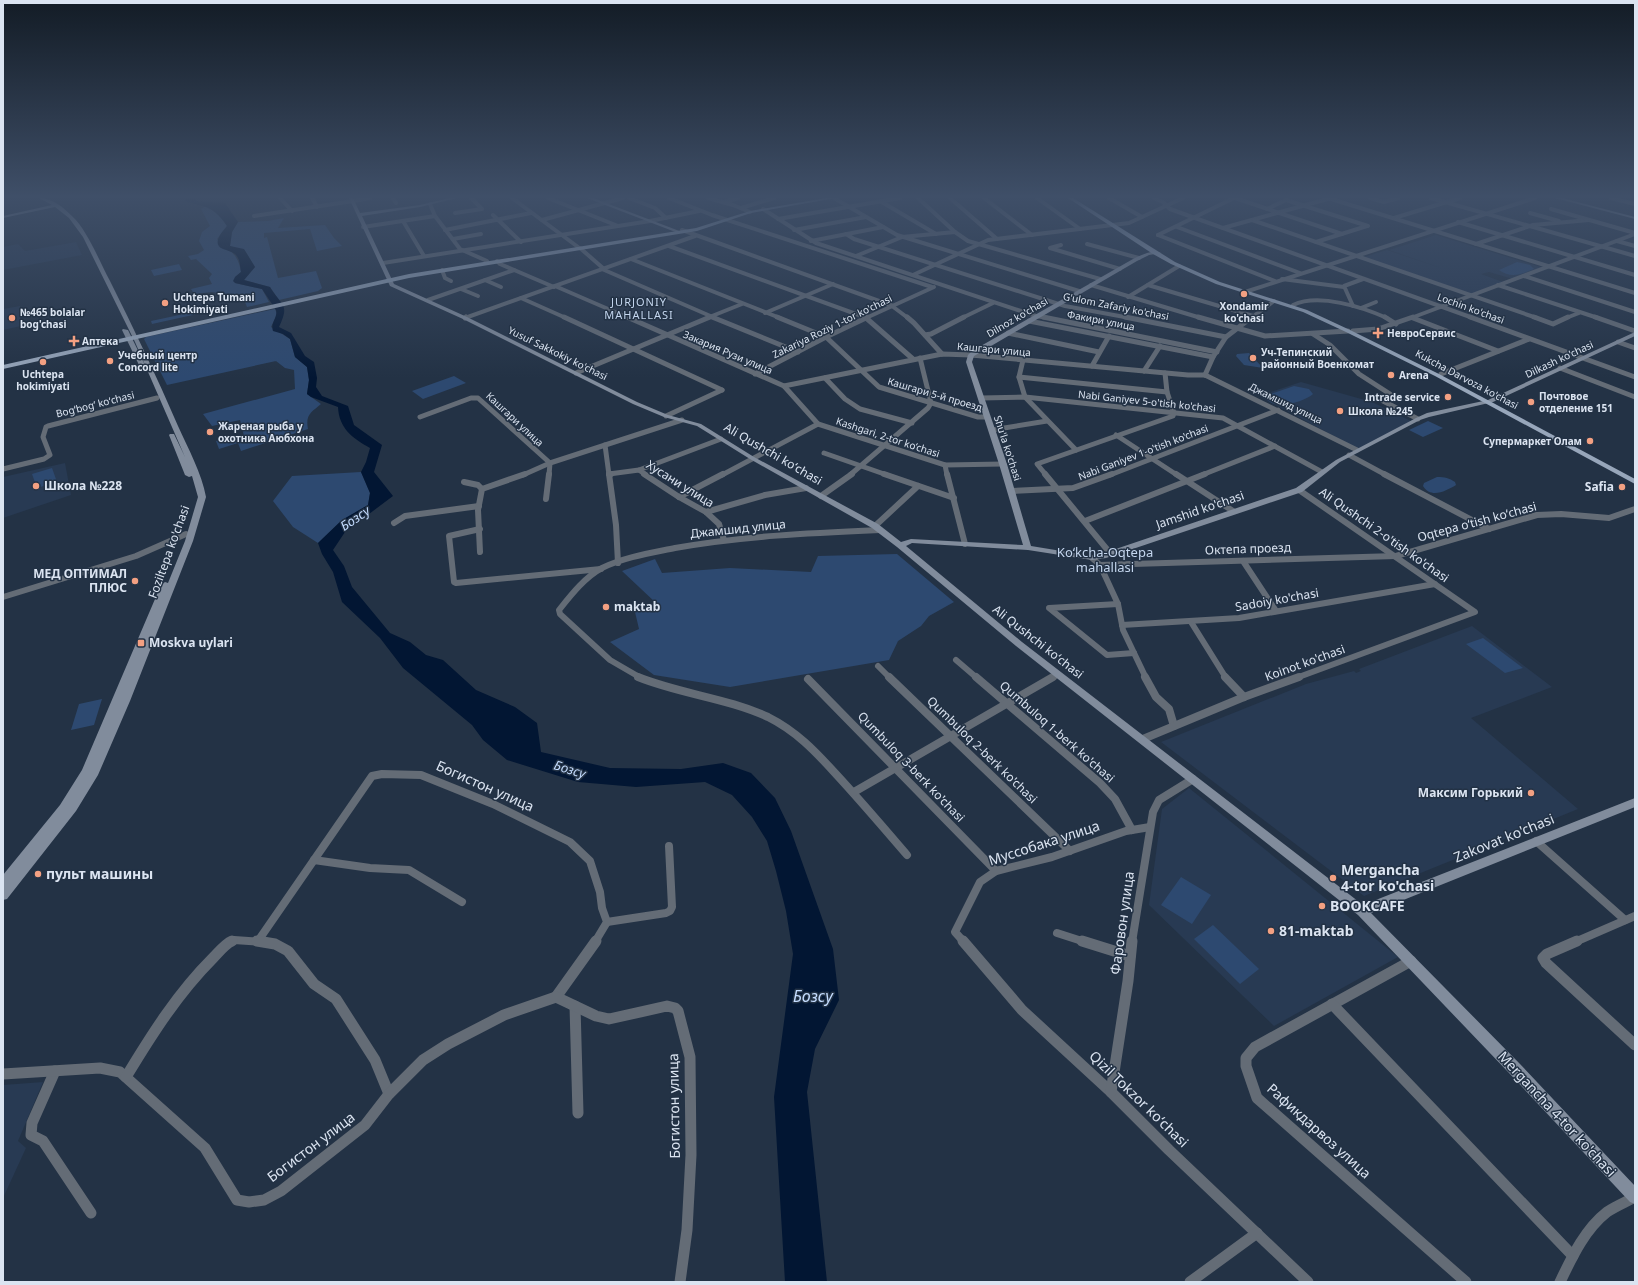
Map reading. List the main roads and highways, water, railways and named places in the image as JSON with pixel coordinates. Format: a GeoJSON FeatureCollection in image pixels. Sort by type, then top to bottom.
{"type":"FeatureCollection","features":[{"type":"Feature","properties":{"kind":"main road","name":"Foziltepa ko'chasi"},"geometry":{"type":"LineString","coordinates":[[3,895],[66,817],[93,775],[139,667],[200,505],[201,490],[188,456],[132,337],[91,258]]}},
{"type":"Feature","properties":{"kind":"main road","name":"Yusuf Sakkokiy ko'chasi"},"geometry":{"type":"LineString","coordinates":[[380,258],[390,277],[392,285],[466,318],[635,403],[666,416],[682,420]]}},
{"type":"Feature","properties":{"kind":"main road"},"geometry":{"type":"LineString","coordinates":[[3,367],[222,316],[320,295],[390,277],[508,258]]}},
{"type":"Feature","properties":{"kind":"main road"},"geometry":{"type":"LineString","coordinates":[[390,277],[516,258]]}},
{"type":"Feature","properties":{"kind":"main road","name":"Dilnoz ko'chasi"},"geometry":{"type":"LineString","coordinates":[[971,355],[1079,291],[1139,258]]}},
{"type":"Feature","properties":{"kind":"main road","name":"Kukcha Darvoza ko'chasi"},"geometry":{"type":"LineString","coordinates":[[1165,258],[1179,266],[1212,280],[1293,305],[1351,331],[1439,375],[1635,478]]}},
{"type":"Feature","properties":{"kind":"main road","name":"Kukcha Darvoza ko'chasi"},"geometry":{"type":"LineString","coordinates":[[1168,258],[1206,276],[1305,311],[1351,331]]}},
{"type":"Feature","properties":{"kind":"main road","name":"Yusuf Sakkokiy ko'chasi"},"geometry":{"type":"LineString","coordinates":[[390,277],[396,284],[428,300]]}},
{"type":"Feature","properties":{"kind":"main road"},"geometry":{"type":"LineString","coordinates":[[371,283],[396,287]]}},
{"type":"Feature","properties":{"kind":"main road","name":"Dilkash ko'chasi"},"geometry":{"type":"LineString","coordinates":[[1490,402],[1618,342],[1635,332]]}},
{"type":"Feature","properties":{"kind":"main road","name":"Foziltepa ko'chasi"},"geometry":{"type":"LineString","coordinates":[[3,884],[61,812],[87,771],[189,534],[195,506],[196,492],[132,337]]}},
{"type":"Feature","properties":{"kind":"main road"},"geometry":{"type":"LineString","coordinates":[[3,364],[132,337]]}},
{"type":"Feature","properties":{"kind":"main road","name":"Shu'la ko'chasi"},"geometry":{"type":"LineString","coordinates":[[971,355],[969,362],[1003,464],[1028,548]]}},
{"type":"Feature","properties":{"kind":"main road","name":"Kukcha Darvoza ko'chasi"},"geometry":{"type":"LineString","coordinates":[[1490,402],[1635,482]]}},
{"type":"Feature","properties":{"kind":"main road","name":"Jamshid ko'chasi"},"geometry":{"type":"LineString","coordinates":[[900,545],[911,541],[1028,548],[1092,558],[1299,490],[1322,472],[1357,450],[1418,419],[1427,415],[1490,402]]}},
{"type":"Feature","properties":{"kind":"main road","name":"Ali Qushchi koʻchasi"},"geometry":{"type":"LineString","coordinates":[[682,420],[699,425],[752,458],[877,528],[900,545],[1019,644],[1143,739],[1362,911]]}},
{"type":"Feature","properties":{"kind":"main road","name":"Zakovat ko'chasi"},"geometry":{"type":"LineString","coordinates":[[1362,911],[1635,802]]}},
{"type":"Feature","properties":{"kind":"main road","name":"Mergancha 4-tor ko'chasi"},"geometry":{"type":"LineString","coordinates":[[1362,911],[1412,961],[1635,1197]]}},
{"type":"Feature","properties":{"kind":"water","name":"Бозсу"},"geometry":{"type":"Polygon","coordinates":[[[238,258],[249,258],[255,267],[244,280],[270,287],[281,302],[284,313],[279,327],[291,333],[305,356],[314,362],[317,378],[316,387],[322,396],[348,406],[354,425],[382,445],[374,472],[393,496],[345,532],[333,550],[344,566],[352,587],[390,633],[410,642],[426,655],[443,660],[476,690],[515,707],[537,723],[541,752],[610,768],[681,769],[723,763],[751,773],[775,798],[791,831],[833,949],[839,1000],[815,1049],[807,1092],[827,1282],[785,1282],[774,1097],[793,954],[786,911],[767,841],[752,817],[732,795],[705,782],[636,787],[578,782],[507,760],[483,740],[472,725],[403,668],[380,638],[342,602],[333,572],[322,554],[318,543],[342,520],[368,505],[370,493],[361,472],[370,448],[352,436],[344,427],[338,407],[311,397],[307,394],[309,380],[307,367],[295,357],[290,339],[283,334],[273,331],[272,325],[276,316],[276,310],[262,289],[235,283],[233,281],[241,272],[238,258]]]}},
{"type":"Feature","properties":{"kind":"place","name":"Xondamir ko'chasi"},"geometry":{"type":"Point","coordinates":[1244,294]}},
{"type":"Feature","properties":{"kind":"place","name":"Uchtepa Tumani Hokimiyati"},"geometry":{"type":"Point","coordinates":[165,303]}},
{"type":"Feature","properties":{"kind":"place","name":"№465 bolalar bog'chasi"},"geometry":{"type":"Point","coordinates":[12,318]}},
{"type":"Feature","properties":{"kind":"place","name":"НевроСервис"},"geometry":{"type":"Point","coordinates":[1378,333]}},
{"type":"Feature","properties":{"kind":"place","name":"Аптека"},"geometry":{"type":"Point","coordinates":[74,341]}},
{"type":"Feature","properties":{"kind":"place","name":"Уч-Тепинский районный Военкомат"},"geometry":{"type":"Point","coordinates":[1253,358]}},
{"type":"Feature","properties":{"kind":"place","name":"Учебный центр Concord lite"},"geometry":{"type":"Point","coordinates":[110,361]}},
{"type":"Feature","properties":{"kind":"place","name":"Uchtepa hokimiyati"},"geometry":{"type":"Point","coordinates":[43,362]}},
{"type":"Feature","properties":{"kind":"place","name":"Arena"},"geometry":{"type":"Point","coordinates":[1391,375]}},
{"type":"Feature","properties":{"kind":"place","name":"Intrade service"},"geometry":{"type":"Point","coordinates":[1448,397]}},
{"type":"Feature","properties":{"kind":"place","name":"Почтовое отделение 151"},"geometry":{"type":"Point","coordinates":[1531,402]}},
{"type":"Feature","properties":{"kind":"place","name":"Школа №245"},"geometry":{"type":"Point","coordinates":[1340,411]}},
{"type":"Feature","properties":{"kind":"place","name":"Жареная рыба у охотника Аюбхона"},"geometry":{"type":"Point","coordinates":[210,432]}},
{"type":"Feature","properties":{"kind":"place","name":"Супермаркет Олам"},"geometry":{"type":"Point","coordinates":[1590,441]}},
{"type":"Feature","properties":{"kind":"place","name":"Школа №228"},"geometry":{"type":"Point","coordinates":[36,486]}},
{"type":"Feature","properties":{"kind":"place","name":"Safia"},"geometry":{"type":"Point","coordinates":[1622,487]}},
{"type":"Feature","properties":{"kind":"place","name":"МЕД ОПТИМАЛ ПЛЮС"},"geometry":{"type":"Point","coordinates":[135,581]}},
{"type":"Feature","properties":{"kind":"place","name":"maktab"},"geometry":{"type":"Point","coordinates":[606,607]}},
{"type":"Feature","properties":{"kind":"place","name":"Moskva uylari"},"geometry":{"type":"Point","coordinates":[141,643]}},
{"type":"Feature","properties":{"kind":"place","name":"Максим Горький"},"geometry":{"type":"Point","coordinates":[1531,793]}},
{"type":"Feature","properties":{"kind":"place","name":"пульт машины"},"geometry":{"type":"Point","coordinates":[38,874]}},
{"type":"Feature","properties":{"kind":"place","name":"Mergancha 4-tor ko'chasi"},"geometry":{"type":"Point","coordinates":[1333,878]}},
{"type":"Feature","properties":{"kind":"place","name":"BOOKCAFE"},"geometry":{"type":"Point","coordinates":[1322,906]}},
{"type":"Feature","properties":{"kind":"place","name":"81-maktab"},"geometry":{"type":"Point","coordinates":[1271,931]}},
{"type":"Feature","properties":{"kind":"district","name":"JURJONIY MAHALLASI"},"geometry":{"type":"Point","coordinates":[639,308]}},
{"type":"Feature","properties":{"kind":"district","name":"Koʻkcha-Oqtepa mahallasi"},"geometry":{"type":"Point","coordinates":[1105,560]}}]}
